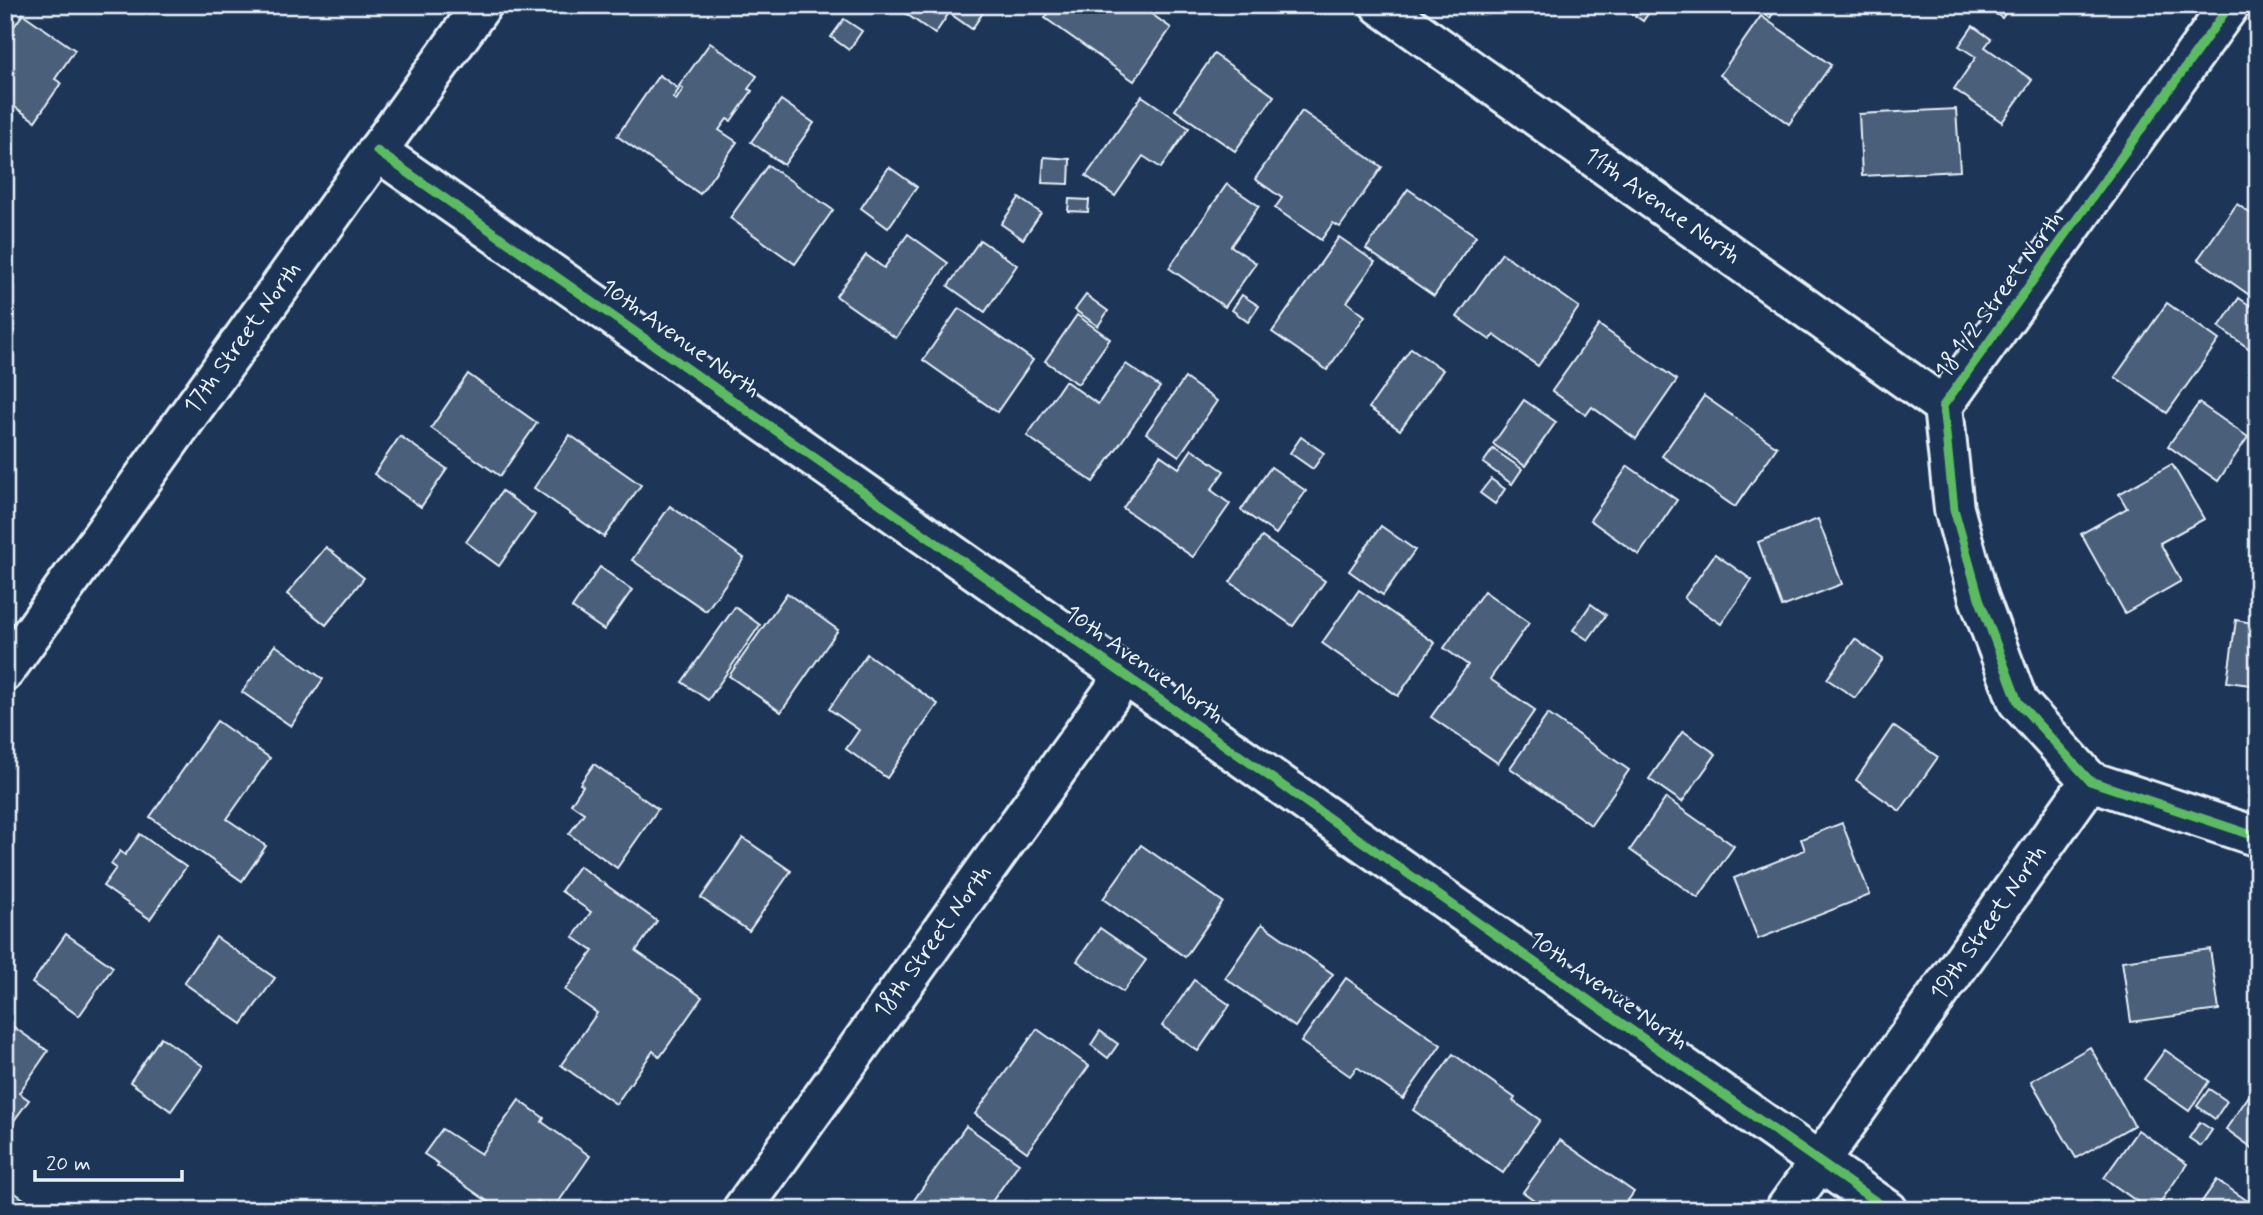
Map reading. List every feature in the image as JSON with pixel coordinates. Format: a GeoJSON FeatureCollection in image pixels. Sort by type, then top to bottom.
{"type":"FeatureCollection","features":[{"type":"Feature","properties":{"kind":"street","name":"17th Street North"},"geometry":{"type":"LineString","coordinates":[[5,671],[482,5]]}},
{"type":"Feature","properties":{"kind":"street","name":"18 1/2 Street North"},"geometry":{"type":"LineString","coordinates":[[2090,781],[2018,702],[1979,598],[1954,509],[1943,406],[2230,5]]}},
{"type":"Feature","properties":{"kind":"street","name":"11th Avenue North"},"geometry":{"type":"LineString","coordinates":[[1392,9],[1943,406]]}},
{"type":"Feature","properties":{"kind":"street","name":"10th Avenue North"},"geometry":{"type":"LineString","coordinates":[[377,151],[1888,1210]]}},
{"type":"Feature","properties":{"kind":"street","name":"18th Street North"},"geometry":{"type":"LineString","coordinates":[[742,1210],[1125,675]]}},
{"type":"Feature","properties":{"kind":"street"},"geometry":{"type":"LineString","coordinates":[[2090,781],[2258,837]]}},
{"type":"Feature","properties":{"kind":"street","name":"19th Street North"},"geometry":{"type":"LineString","coordinates":[[1786,1210],[2090,781]]}},
{"type":"Feature","properties":{"kind":"building"},"geometry":{"type":"Polygon","coordinates":[[[899,5],[988,5],[972,29],[949,13],[935,34],[898,8],[899,5]]]}},
{"type":"Feature","properties":{"kind":"building"},"geometry":{"type":"Polygon","coordinates":[[[1054,5],[1139,5],[1171,28],[1134,81],[1045,18],[1054,5]]]}},
{"type":"Feature","properties":{"kind":"building"},"geometry":{"type":"Polygon","coordinates":[[[1620,5],[1654,5],[1643,21],[1620,5]]]}},
{"type":"Feature","properties":{"kind":"building"},"geometry":{"type":"Polygon","coordinates":[[[1752,5],[1779,5],[1770,18],[1752,5]]]}},
{"type":"Feature","properties":{"kind":"building"},"geometry":{"type":"Polygon","coordinates":[[[1984,5],[2011,5],[2002,18],[1984,5]]]}},
{"type":"Feature","properties":{"kind":"building"},"geometry":{"type":"Polygon","coordinates":[[[23,14],[75,50],[55,79],[61,83],[35,121],[5,100],[5,39],[23,14]]]}},
{"type":"Feature","properties":{"kind":"building"},"geometry":{"type":"Polygon","coordinates":[[[1761,16],[1831,65],[1789,124],[1720,75],[1761,16]]]}},
{"type":"Feature","properties":{"kind":"building"},"geometry":{"type":"Polygon","coordinates":[[[844,19],[862,31],[849,50],[831,37],[844,19]]]}},
{"type":"Feature","properties":{"kind":"building"},"geometry":{"type":"Polygon","coordinates":[[[1973,26],[1991,39],[1985,47],[2032,80],[2002,122],[1954,89],[1976,57],[1959,46],[1973,26]]]}},
{"type":"Feature","properties":{"kind":"building"},"geometry":{"type":"Polygon","coordinates":[[[710,43],[757,76],[748,89],[752,91],[731,121],[727,119],[719,130],[737,142],[700,194],[617,136],[659,75],[679,89],[673,98],[676,100],[683,89],[679,86],[710,43]]]}},
{"type":"Feature","properties":{"kind":"building"},"geometry":{"type":"Polygon","coordinates":[[[1214,54],[1274,96],[1235,151],[1175,110],[1214,54]]]}},
{"type":"Feature","properties":{"kind":"building"},"geometry":{"type":"Polygon","coordinates":[[[1142,96],[1189,128],[1161,168],[1143,156],[1115,196],[1086,176],[1142,96]]]}},
{"type":"Feature","properties":{"kind":"building"},"geometry":{"type":"Polygon","coordinates":[[[781,100],[814,123],[784,165],[751,142],[781,100]]]}},
{"type":"Feature","properties":{"kind":"building"},"geometry":{"type":"Polygon","coordinates":[[[1956,109],[1960,171],[1862,176],[1859,114],[1956,109]]]}},
{"type":"Feature","properties":{"kind":"building"},"geometry":{"type":"Polygon","coordinates":[[[1302,111],[1382,167],[1340,227],[1333,223],[1321,240],[1275,208],[1282,198],[1255,179],[1302,111]]]}},
{"type":"Feature","properties":{"kind":"building"},"geometry":{"type":"Polygon","coordinates":[[[1044,157],[1070,159],[1069,184],[1042,183],[1044,157]]]}},
{"type":"Feature","properties":{"kind":"building"},"geometry":{"type":"Polygon","coordinates":[[[768,165],[833,210],[795,264],[730,218],[768,165]]]}},
{"type":"Feature","properties":{"kind":"building"},"geometry":{"type":"Polygon","coordinates":[[[889,167],[917,187],[888,228],[861,208],[889,167]]]}},
{"type":"Feature","properties":{"kind":"building"},"geometry":{"type":"Polygon","coordinates":[[[1227,184],[1259,206],[1231,246],[1256,263],[1225,307],[1169,268],[1227,184]]]}},
{"type":"Feature","properties":{"kind":"building"},"geometry":{"type":"Polygon","coordinates":[[[1408,189],[1476,236],[1434,296],[1366,249],[1408,189]]]}},
{"type":"Feature","properties":{"kind":"building"},"geometry":{"type":"Polygon","coordinates":[[[1019,198],[1041,213],[1023,239],[1001,224],[1019,198]]]}},
{"type":"Feature","properties":{"kind":"building"},"geometry":{"type":"Polygon","coordinates":[[[1069,199],[1089,200],[1088,212],[1068,211],[1069,199]]]}},
{"type":"Feature","properties":{"kind":"building"},"geometry":{"type":"Polygon","coordinates":[[[2237,204],[2258,219],[2258,301],[2198,259],[2237,204]]]}},
{"type":"Feature","properties":{"kind":"building"},"geometry":{"type":"Polygon","coordinates":[[[908,234],[948,263],[896,338],[836,296],[866,255],[884,268],[908,234]]]}},
{"type":"Feature","properties":{"kind":"building"},"geometry":{"type":"Polygon","coordinates":[[[1339,237],[1375,262],[1347,302],[1365,316],[1327,370],[1272,332],[1339,237]]]}},
{"type":"Feature","properties":{"kind":"building"},"geometry":{"type":"Polygon","coordinates":[[[980,240],[1017,265],[985,312],[948,286],[980,240]]]}},
{"type":"Feature","properties":{"kind":"building"},"geometry":{"type":"Polygon","coordinates":[[[1502,253],[1579,307],[1538,366],[1494,335],[1490,340],[1457,317],[1502,253]]]}},
{"type":"Feature","properties":{"kind":"building"},"geometry":{"type":"Polygon","coordinates":[[[1086,295],[1108,311],[1098,326],[1075,310],[1086,295]]]}},
{"type":"Feature","properties":{"kind":"building"},"geometry":{"type":"Polygon","coordinates":[[[1242,295],[1259,306],[1248,322],[1232,310],[1242,295]]]}},
{"type":"Feature","properties":{"kind":"building"},"geometry":{"type":"Polygon","coordinates":[[[2239,298],[2258,311],[2258,355],[2219,327],[2239,298]]]}},
{"type":"Feature","properties":{"kind":"building"},"geometry":{"type":"Polygon","coordinates":[[[2167,303],[2219,340],[2167,413],[2115,377],[2167,303]]]}},
{"type":"Feature","properties":{"kind":"building"},"geometry":{"type":"Polygon","coordinates":[[[959,308],[1033,360],[997,412],[923,360],[959,308]]]}},
{"type":"Feature","properties":{"kind":"building"},"geometry":{"type":"Polygon","coordinates":[[[1077,315],[1110,339],[1078,384],[1045,361],[1077,315]]]}},
{"type":"Feature","properties":{"kind":"building"},"geometry":{"type":"Polygon","coordinates":[[[1599,325],[1677,380],[1636,439],[1592,407],[1586,415],[1552,391],[1599,325]]]}},
{"type":"Feature","properties":{"kind":"building"},"geometry":{"type":"Polygon","coordinates":[[[1411,348],[1443,370],[1400,430],[1369,408],[1411,348]]]}},
{"type":"Feature","properties":{"kind":"building"},"geometry":{"type":"Polygon","coordinates":[[[1126,364],[1160,387],[1093,482],[1027,436],[1065,381],[1098,404],[1126,364]]]}},
{"type":"Feature","properties":{"kind":"building"},"geometry":{"type":"Polygon","coordinates":[[[468,374],[537,423],[500,476],[431,428],[468,374]]]}},
{"type":"Feature","properties":{"kind":"building"},"geometry":{"type":"Polygon","coordinates":[[[1185,378],[1217,401],[1179,456],[1146,433],[1185,378]]]}},
{"type":"Feature","properties":{"kind":"building"},"geometry":{"type":"Polygon","coordinates":[[[1704,396],[1777,447],[1735,507],[1662,456],[1704,396]]]}},
{"type":"Feature","properties":{"kind":"building"},"geometry":{"type":"Polygon","coordinates":[[[1524,400],[1556,422],[1525,466],[1493,444],[1524,400]]]}},
{"type":"Feature","properties":{"kind":"building"},"geometry":{"type":"Polygon","coordinates":[[[2199,403],[2248,437],[2218,481],[2168,446],[2199,403]]]}},
{"type":"Feature","properties":{"kind":"building"},"geometry":{"type":"Polygon","coordinates":[[[570,435],[641,485],[604,537],[534,488],[570,435]]]}},
{"type":"Feature","properties":{"kind":"building"},"geometry":{"type":"Polygon","coordinates":[[[400,436],[447,469],[421,507],[374,474],[400,436]]]}},
{"type":"Feature","properties":{"kind":"building"},"geometry":{"type":"Polygon","coordinates":[[[1301,437],[1324,453],[1313,469],[1290,453],[1301,437]]]}},
{"type":"Feature","properties":{"kind":"building"},"geometry":{"type":"Polygon","coordinates":[[[1192,449],[1224,471],[1211,490],[1230,504],[1193,557],[1123,508],[1160,455],[1179,468],[1192,449]]]}},
{"type":"Feature","properties":{"kind":"building"},"geometry":{"type":"Polygon","coordinates":[[[1493,449],[1522,469],[1512,484],[1483,463],[1493,449]]]}},
{"type":"Feature","properties":{"kind":"building"},"geometry":{"type":"Polygon","coordinates":[[[2172,464],[2204,519],[2160,543],[2181,581],[2125,613],[2081,534],[2127,508],[2119,494],[2172,464]]]}},
{"type":"Feature","properties":{"kind":"building"},"geometry":{"type":"Polygon","coordinates":[[[1628,466],[1677,500],[1639,555],[1590,520],[1628,466]]]}},
{"type":"Feature","properties":{"kind":"building"},"geometry":{"type":"Polygon","coordinates":[[[1271,467],[1306,491],[1276,534],[1241,510],[1271,467]]]}},
{"type":"Feature","properties":{"kind":"building"},"geometry":{"type":"Polygon","coordinates":[[[1491,479],[1505,489],[1495,504],[1480,493],[1491,479]]]}},
{"type":"Feature","properties":{"kind":"building"},"geometry":{"type":"Polygon","coordinates":[[[502,491],[535,515],[499,566],[466,542],[502,491]]]}},
{"type":"Feature","properties":{"kind":"building"},"geometry":{"type":"Polygon","coordinates":[[[670,506],[744,558],[706,611],[632,560],[670,506]]]}},
{"type":"Feature","properties":{"kind":"building"},"geometry":{"type":"Polygon","coordinates":[[[1818,519],[1842,584],[1782,607],[1758,542],[1818,519]]]}},
{"type":"Feature","properties":{"kind":"building"},"geometry":{"type":"Polygon","coordinates":[[[1381,526],[1415,550],[1383,595],[1349,571],[1381,526]]]}},
{"type":"Feature","properties":{"kind":"building"},"geometry":{"type":"Polygon","coordinates":[[[1262,537],[1325,581],[1293,626],[1230,582],[1262,537]]]}},
{"type":"Feature","properties":{"kind":"building"},"geometry":{"type":"Polygon","coordinates":[[[326,547],[364,578],[326,625],[287,594],[326,547]]]}},
{"type":"Feature","properties":{"kind":"building"},"geometry":{"type":"Polygon","coordinates":[[[1715,554],[1752,580],[1721,624],[1684,598],[1715,554]]]}},
{"type":"Feature","properties":{"kind":"building"},"geometry":{"type":"Polygon","coordinates":[[[600,567],[632,590],[604,630],[572,608],[600,567]]]}},
{"type":"Feature","properties":{"kind":"building"},"geometry":{"type":"Polygon","coordinates":[[[1359,590],[1435,643],[1398,696],[1322,643],[1359,590]]]}},
{"type":"Feature","properties":{"kind":"building"},"geometry":{"type":"Polygon","coordinates":[[[1484,591],[1529,623],[1490,679],[1535,710],[1498,763],[1431,717],[1468,665],[1444,648],[1484,591]]]}},
{"type":"Feature","properties":{"kind":"building"},"geometry":{"type":"Polygon","coordinates":[[[787,593],[838,630],[781,712],[729,676],[787,593]]]}},
{"type":"Feature","properties":{"kind":"building"},"geometry":{"type":"Polygon","coordinates":[[[1591,604],[1606,615],[1588,640],[1573,630],[1591,604]]]}},
{"type":"Feature","properties":{"kind":"building"},"geometry":{"type":"Polygon","coordinates":[[[735,607],[760,625],[708,700],[682,682],[735,607]]]}},
{"type":"Feature","properties":{"kind":"building"},"geometry":{"type":"Polygon","coordinates":[[[2236,620],[2258,624],[2258,686],[2227,682],[2236,620]]]}},
{"type":"Feature","properties":{"kind":"building"},"geometry":{"type":"Polygon","coordinates":[[[1855,639],[1883,659],[1855,698],[1827,679],[1855,639]]]}},
{"type":"Feature","properties":{"kind":"building"},"geometry":{"type":"Polygon","coordinates":[[[275,645],[323,679],[291,726],[242,692],[275,645]]]}},
{"type":"Feature","properties":{"kind":"building"},"geometry":{"type":"Polygon","coordinates":[[[867,654],[938,704],[887,778],[846,749],[859,730],[829,709],[867,654]]]}},
{"type":"Feature","properties":{"kind":"building"},"geometry":{"type":"Polygon","coordinates":[[[1548,714],[1629,770],[1591,825],[1510,768],[1548,714]]]}},
{"type":"Feature","properties":{"kind":"building"},"geometry":{"type":"Polygon","coordinates":[[[217,721],[270,758],[227,819],[266,846],[242,881],[150,817],[217,721]]]}},
{"type":"Feature","properties":{"kind":"building"},"geometry":{"type":"Polygon","coordinates":[[[1893,726],[1938,757],[1900,811],[1856,780],[1893,726]]]}},
{"type":"Feature","properties":{"kind":"building"},"geometry":{"type":"Polygon","coordinates":[[[1683,731],[1716,754],[1682,802],[1649,779],[1683,731]]]}},
{"type":"Feature","properties":{"kind":"building"},"geometry":{"type":"Polygon","coordinates":[[[594,764],[658,809],[617,868],[569,834],[584,813],[571,804],[583,786],[580,784],[594,764]]]}},
{"type":"Feature","properties":{"kind":"building"},"geometry":{"type":"Polygon","coordinates":[[[1666,798],[1734,846],[1698,898],[1630,850],[1666,798]]]}},
{"type":"Feature","properties":{"kind":"building"},"geometry":{"type":"Polygon","coordinates":[[[1842,823],[1870,895],[1758,939],[1734,878],[1805,850],[1801,839],[1842,823]]]}},
{"type":"Feature","properties":{"kind":"building"},"geometry":{"type":"Polygon","coordinates":[[[140,834],[186,867],[150,919],[103,886],[116,868],[111,864],[120,851],[125,855],[140,834]]]}},
{"type":"Feature","properties":{"kind":"building"},"geometry":{"type":"Polygon","coordinates":[[[743,838],[791,871],[749,931],[701,898],[743,838]]]}},
{"type":"Feature","properties":{"kind":"building"},"geometry":{"type":"Polygon","coordinates":[[[1141,845],[1223,902],[1185,957],[1103,899],[1141,845]]]}},
{"type":"Feature","properties":{"kind":"building"},"geometry":{"type":"Polygon","coordinates":[[[579,866],[657,921],[636,951],[702,997],[660,1057],[653,1051],[616,1104],[561,1065],[597,1013],[565,990],[593,951],[573,937],[591,912],[561,891],[579,866]]]}},
{"type":"Feature","properties":{"kind":"building"},"geometry":{"type":"Polygon","coordinates":[[[1262,924],[1333,974],[1295,1027],[1225,978],[1262,924]]]}},
{"type":"Feature","properties":{"kind":"building"},"geometry":{"type":"Polygon","coordinates":[[[1100,928],[1146,960],[1123,992],[1077,961],[1100,928]]]}},
{"type":"Feature","properties":{"kind":"building"},"geometry":{"type":"Polygon","coordinates":[[[66,934],[113,967],[79,1016],[32,983],[66,934]]]}},
{"type":"Feature","properties":{"kind":"building"},"geometry":{"type":"Polygon","coordinates":[[[216,937],[275,978],[242,1024],[184,983],[216,937]]]}},
{"type":"Feature","properties":{"kind":"building"},"geometry":{"type":"Polygon","coordinates":[[[2210,949],[2219,1010],[2131,1022],[2122,961],[2210,949]]]}},
{"type":"Feature","properties":{"kind":"building"},"geometry":{"type":"Polygon","coordinates":[[[1346,978],[1441,1045],[1403,1099],[1357,1067],[1350,1076],[1301,1042],[1346,978]]]}},
{"type":"Feature","properties":{"kind":"building"},"geometry":{"type":"Polygon","coordinates":[[[1194,980],[1230,1005],[1198,1051],[1162,1026],[1194,980]]]}},
{"type":"Feature","properties":{"kind":"building"},"geometry":{"type":"Polygon","coordinates":[[[5,1021],[48,1051],[19,1093],[29,1100],[5,1133],[5,1021]]]}},
{"type":"Feature","properties":{"kind":"building"},"geometry":{"type":"Polygon","coordinates":[[[1037,1029],[1089,1066],[1027,1152],[975,1114],[1037,1029]]]}},
{"type":"Feature","properties":{"kind":"building"},"geometry":{"type":"Polygon","coordinates":[[[1100,1031],[1118,1044],[1108,1058],[1091,1045],[1100,1031]]]}},
{"type":"Feature","properties":{"kind":"building"},"geometry":{"type":"Polygon","coordinates":[[[161,1037],[203,1066],[171,1111],[130,1082],[161,1037]]]}},
{"type":"Feature","properties":{"kind":"building"},"geometry":{"type":"Polygon","coordinates":[[[2090,1047],[2134,1125],[2076,1158],[2031,1081],[2090,1047]]]}},
{"type":"Feature","properties":{"kind":"building"},"geometry":{"type":"Polygon","coordinates":[[[2165,1050],[2209,1081],[2189,1111],[2144,1079],[2165,1050]]]}},
{"type":"Feature","properties":{"kind":"building"},"geometry":{"type":"Polygon","coordinates":[[[1453,1054],[1515,1098],[1513,1101],[1540,1120],[1503,1173],[1413,1110],[1453,1054]]]}},
{"type":"Feature","properties":{"kind":"building"},"geometry":{"type":"Polygon","coordinates":[[[2258,1083],[2258,1152],[2226,1129],[2258,1083]]]}},
{"type":"Feature","properties":{"kind":"building"},"geometry":{"type":"Polygon","coordinates":[[[2209,1089],[2227,1101],[2215,1119],[2197,1106],[2209,1089]]]}},
{"type":"Feature","properties":{"kind":"building"},"geometry":{"type":"Polygon","coordinates":[[[519,1100],[544,1118],[542,1122],[590,1156],[553,1210],[537,1201],[531,1210],[500,1210],[424,1154],[442,1129],[481,1154],[519,1100]]]}},
{"type":"Feature","properties":{"kind":"building"},"geometry":{"type":"Polygon","coordinates":[[[2200,1122],[2212,1130],[2201,1146],[2189,1138],[2200,1122]]]}},
{"type":"Feature","properties":{"kind":"building"},"geometry":{"type":"Polygon","coordinates":[[[966,1126],[1019,1163],[986,1210],[907,1210],[966,1126]]]}},
{"type":"Feature","properties":{"kind":"building"},"geometry":{"type":"Polygon","coordinates":[[[2138,1130],[2187,1164],[2155,1210],[2149,1210],[2104,1178],[2138,1130]]]}},
{"type":"Feature","properties":{"kind":"building"},"geometry":{"type":"Polygon","coordinates":[[[1560,1140],[1634,1192],[1621,1210],[1548,1210],[1523,1192],[1560,1140]]]}},
{"type":"Feature","properties":{"kind":"building"},"geometry":{"type":"Polygon","coordinates":[[[2217,1180],[2258,1208],[2258,1210],[2196,1210],[2217,1180]]]}},
{"type":"Feature","properties":{"kind":"building"},"geometry":{"type":"Polygon","coordinates":[[[5,1186],[31,1204],[27,1210],[5,1210],[5,1186]]]}},
{"type":"Feature","properties":{"kind":"cycle path"},"geometry":{"type":"LineString","coordinates":[[2230,5],[1943,406],[1954,509],[1979,598],[2018,702],[2090,781],[2258,837]]}},
{"type":"Feature","properties":{"kind":"cycle path"},"geometry":{"type":"LineString","coordinates":[[377,151],[1888,1210]]}}]}
